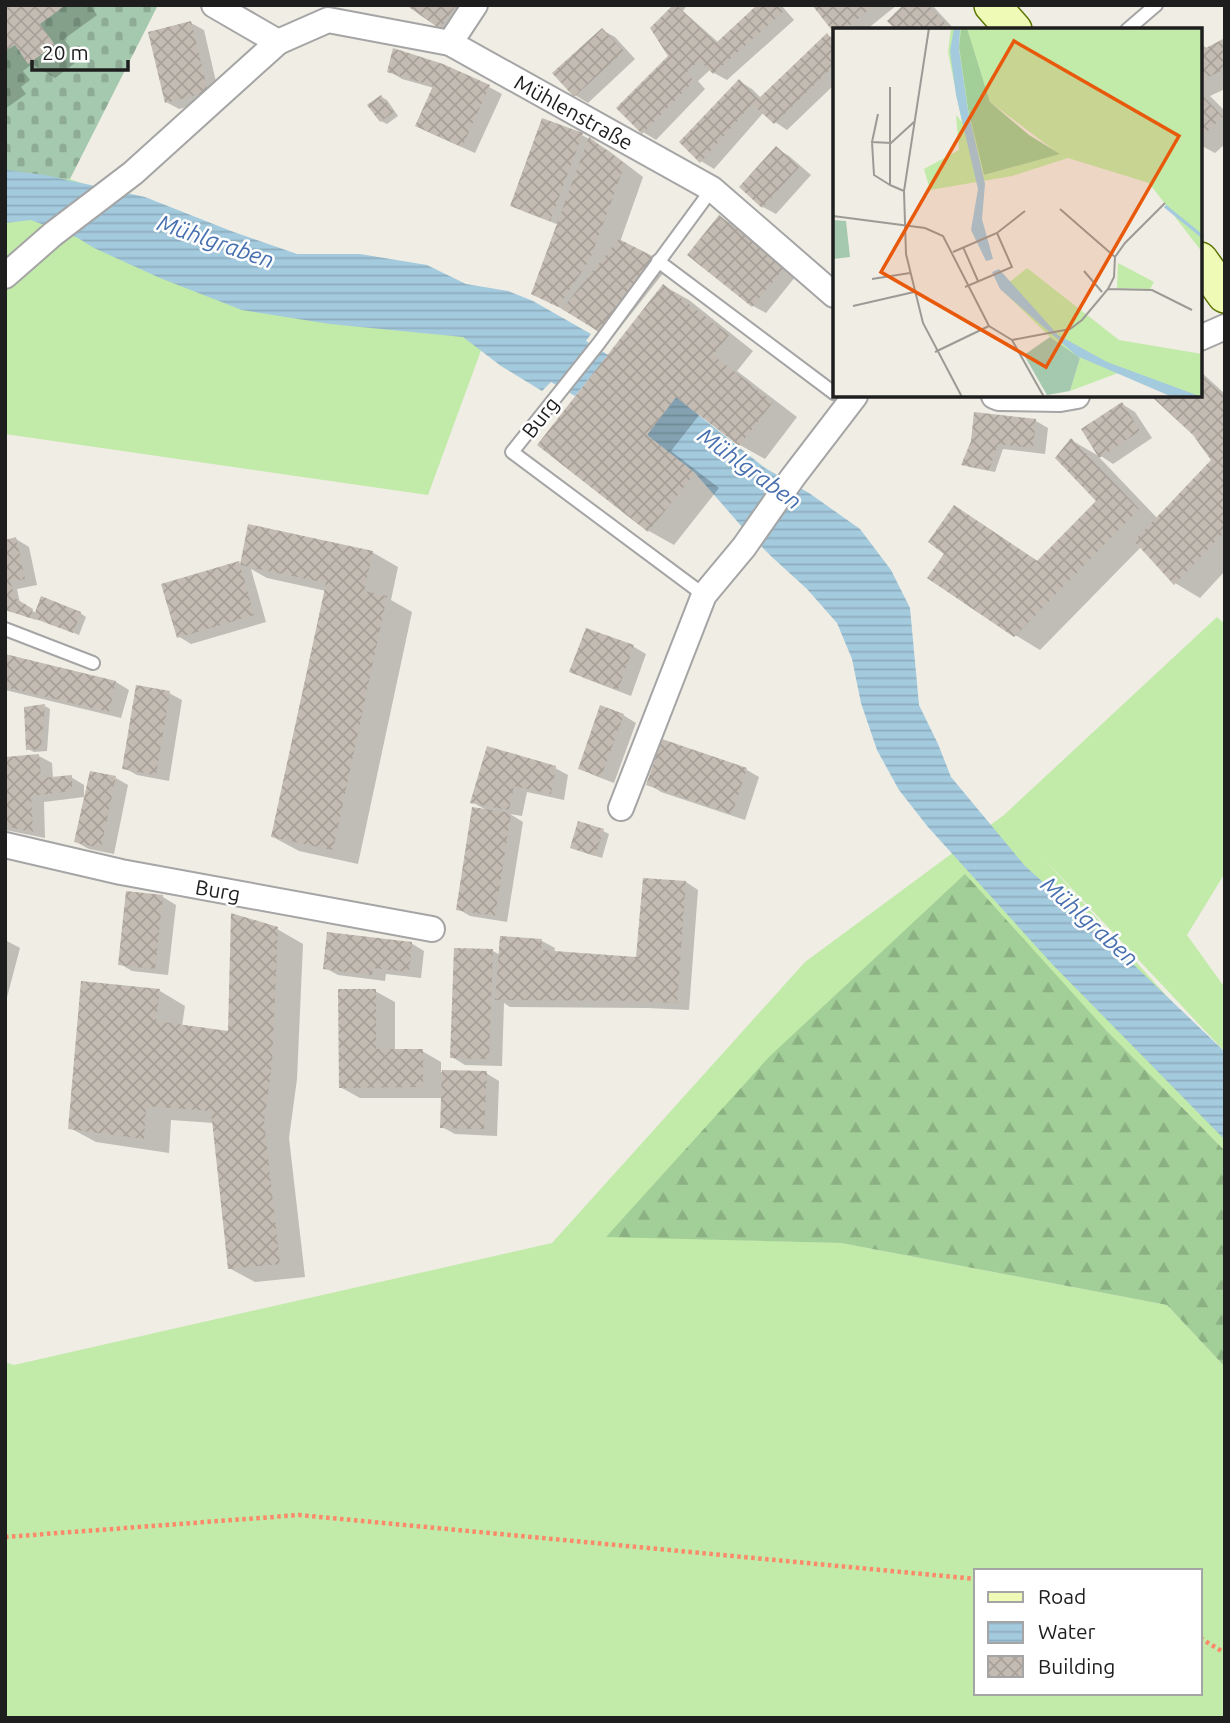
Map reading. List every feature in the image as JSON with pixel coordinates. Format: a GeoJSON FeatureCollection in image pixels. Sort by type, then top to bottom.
{"type":"FeatureCollection","features":[{"type":"Feature","properties":{"kind":"main road"},"geometry":{"type":"LineString","coordinates":[[992,5],[1012,28]]}},
{"type":"Feature","properties":{"kind":"main road"},"geometry":{"type":"LineString","coordinates":[[1202,263],[1225,295]]}},
{"type":"Feature","properties":{"kind":"street"},"geometry":{"type":"LineString","coordinates":[[5,276],[53,234],[133,173],[278,42],[214,5]]}},
{"type":"Feature","properties":{"kind":"street"},"geometry":{"type":"LineString","coordinates":[[450,43],[475,5]]}},
{"type":"Feature","properties":{"kind":"street","name":"Mühlenstraße"},"geometry":{"type":"LineString","coordinates":[[278,42],[327,20],[450,43],[712,189],[833,293]]}},
{"type":"Feature","properties":{"kind":"street"},"geometry":{"type":"LineString","coordinates":[[1202,337],[1225,327]]}},
{"type":"Feature","properties":{"kind":"street"},"geometry":{"type":"LineString","coordinates":[[621,808],[704,595],[744,547],[844,397]]}},
{"type":"Feature","properties":{"kind":"street"},"geometry":{"type":"LineString","coordinates":[[996,397],[1071,397]]}},
{"type":"Feature","properties":{"kind":"street","name":"Burg"},"geometry":{"type":"LineString","coordinates":[[5,845],[121,872],[432,929]]}},
{"type":"Feature","properties":{"kind":"lane"},"geometry":{"type":"LineString","coordinates":[[1129,28],[1156,5]]}},
{"type":"Feature","properties":{"kind":"lane","name":"Burg"},"geometry":{"type":"LineString","coordinates":[[704,595],[512,452],[599,343],[712,189]]}},
{"type":"Feature","properties":{"kind":"lane"},"geometry":{"type":"LineString","coordinates":[[658,261],[833,389]]}},
{"type":"Feature","properties":{"kind":"lane"},"geometry":{"type":"LineString","coordinates":[[5,629],[93,663]]}},
{"type":"Feature","properties":{"kind":"path"},"geometry":{"type":"LineString","coordinates":[[5,1537],[299,1515],[974,1579]]}},
{"type":"Feature","properties":{"kind":"path"},"geometry":{"type":"LineString","coordinates":[[1202,1639],[1225,1653]]}},
{"type":"Feature","properties":{"kind":"green space"},"geometry":{"type":"Polygon","coordinates":[[[5,5],[158,5],[70,179],[5,174],[5,5]]]}},
{"type":"Feature","properties":{"kind":"green space"},"geometry":{"type":"Polygon","coordinates":[[[5,174],[70,179],[295,258],[501,296],[428,495],[5,434],[5,174]]]}},
{"type":"Feature","properties":{"kind":"green space"},"geometry":{"type":"Polygon","coordinates":[[[1217,617],[1225,624],[1225,873],[1187,935],[1225,988],[1225,1052],[1044,859],[1225,1061],[1225,1151],[1105,1029],[606,1236],[841,1243],[1167,1305],[1225,1367],[1225,1718],[5,1718],[5,1362],[14,1365],[552,1243],[805,962],[1004,815],[1217,617]]]}},
{"type":"Feature","properties":{"kind":"green space"},"geometry":{"type":"Polygon","coordinates":[[[965,874],[1105,1029],[1225,1151],[1225,1367],[1167,1305],[841,1243],[606,1237],[769,1057],[965,874]]]}},
{"type":"Feature","properties":{"kind":"water","name":"Mühlgraben"},"geometry":{"type":"Polygon","coordinates":[[[5,170],[45,175],[145,197],[297,254],[360,254],[427,265],[466,284],[508,291],[533,301],[591,334],[586,341],[608,355],[575,396],[551,382],[542,391],[501,366],[463,337],[330,324],[242,310],[160,278],[78,238],[31,220],[5,223],[5,170]]]}},
{"type":"Feature","properties":{"kind":"water","name":"Mühlgraben"},"geometry":{"type":"Polygon","coordinates":[[[676,397],[765,468],[809,493],[860,529],[891,570],[910,608],[919,705],[951,777],[1025,866],[1111,943],[1225,1052],[1225,1140],[1053,965],[928,827],[899,790],[877,750],[861,703],[852,659],[837,623],[807,589],[743,528],[695,473],[647,435],[676,397]]]}},
{"type":"Feature","properties":{"kind":"building"},"geometry":{"type":"Polygon","coordinates":[[[5,5],[66,5],[40,24],[55,45],[28,64],[15,45],[5,51],[5,5]]]}},
{"type":"Feature","properties":{"kind":"building"},"geometry":{"type":"Polygon","coordinates":[[[406,5],[456,5],[440,29],[406,5]]]}},
{"type":"Feature","properties":{"kind":"building"},"geometry":{"type":"Polygon","coordinates":[[[673,5],[716,43],[757,5],[777,5],[783,12],[713,74],[700,60],[686,73],[694,81],[642,134],[616,108],[668,56],[650,28],[673,5]]]}},
{"type":"Feature","properties":{"kind":"building"},"geometry":{"type":"Polygon","coordinates":[[[812,5],[875,5],[846,28],[833,28],[833,32],[812,5]]]}},
{"type":"Feature","properties":{"kind":"building"},"geometry":{"type":"Polygon","coordinates":[[[903,5],[928,5],[950,28],[894,28],[887,21],[903,5]]]}},
{"type":"Feature","properties":{"kind":"building"},"geometry":{"type":"Polygon","coordinates":[[[191,21],[208,92],[165,103],[148,32],[191,21]]]}},
{"type":"Feature","properties":{"kind":"building"},"geometry":{"type":"Polygon","coordinates":[[[602,28],[624,51],[574,97],[552,73],[602,28]]]}},
{"type":"Feature","properties":{"kind":"building"},"geometry":{"type":"Polygon","coordinates":[[[827,33],[833,40],[833,67],[774,124],[752,104],[700,163],[679,142],[739,79],[758,99],[827,33]]]}},
{"type":"Feature","properties":{"kind":"building"},"geometry":{"type":"Polygon","coordinates":[[[1225,38],[1225,69],[1202,80],[1202,48],[1204,49],[1225,38]]]}},
{"type":"Feature","properties":{"kind":"building"},"geometry":{"type":"Polygon","coordinates":[[[393,48],[443,64],[490,85],[462,147],[415,126],[433,86],[387,72],[393,48]]]}},
{"type":"Feature","properties":{"kind":"building"},"geometry":{"type":"Polygon","coordinates":[[[381,95],[394,112],[380,122],[367,105],[381,95]]]}},
{"type":"Feature","properties":{"kind":"building"},"geometry":{"type":"Polygon","coordinates":[[[1202,95],[1223,117],[1202,136],[1202,95]]]}},
{"type":"Feature","properties":{"kind":"building"},"geometry":{"type":"Polygon","coordinates":[[[542,118],[583,133],[550,221],[510,206],[542,118]]]}},
{"type":"Feature","properties":{"kind":"building"},"geometry":{"type":"Polygon","coordinates":[[[589,137],[625,164],[590,259],[558,307],[531,294],[589,137]]]}},
{"type":"Feature","properties":{"kind":"building"},"geometry":{"type":"Polygon","coordinates":[[[776,146],[799,167],[762,208],[739,187],[776,146]]]}},
{"type":"Feature","properties":{"kind":"building"},"geometry":{"type":"Polygon","coordinates":[[[719,215],[784,268],[752,307],[687,255],[719,215]]]}},
{"type":"Feature","properties":{"kind":"building"},"geometry":{"type":"Polygon","coordinates":[[[619,239],[656,258],[599,332],[562,309],[619,239]]]}},
{"type":"Feature","properties":{"kind":"building"},"geometry":{"type":"Polygon","coordinates":[[[663,284],[729,335],[713,355],[773,402],[739,446],[676,397],[647,435],[695,473],[648,532],[537,445],[663,284]]]}},
{"type":"Feature","properties":{"kind":"building"},"geometry":{"type":"Polygon","coordinates":[[[1202,376],[1225,397],[1225,531],[1174,585],[1134,541],[1211,460],[1193,435],[1152,397],[1202,397],[1202,376]]]}},
{"type":"Feature","properties":{"kind":"building"},"geometry":{"type":"Polygon","coordinates":[[[1122,402],[1140,431],[1099,458],[1081,429],[1122,402]]]}},
{"type":"Feature","properties":{"kind":"building"},"geometry":{"type":"Polygon","coordinates":[[[974,412],[1036,419],[1033,448],[998,444],[989,470],[961,465],[971,441],[974,412]]]}},
{"type":"Feature","properties":{"kind":"building"},"geometry":{"type":"Polygon","coordinates":[[[1071,438],[1139,509],[1014,637],[927,578],[944,554],[928,542],[954,505],[1037,561],[1096,501],[1055,458],[1071,438]]]}},
{"type":"Feature","properties":{"kind":"building"},"geometry":{"type":"Polygon","coordinates":[[[248,524],[373,551],[364,591],[387,596],[333,850],[271,837],[326,583],[240,565],[248,524]]]}},
{"type":"Feature","properties":{"kind":"building"},"geometry":{"type":"Polygon","coordinates":[[[16,537],[25,579],[10,581],[15,598],[33,609],[30,618],[5,610],[5,540],[16,537]]]}},
{"type":"Feature","properties":{"kind":"building"},"geometry":{"type":"Polygon","coordinates":[[[239,561],[254,615],[177,638],[161,584],[239,561]]]}},
{"type":"Feature","properties":{"kind":"building"},"geometry":{"type":"Polygon","coordinates":[[[41,596],[81,612],[73,633],[33,618],[41,596]]]}},
{"type":"Feature","properties":{"kind":"building"},"geometry":{"type":"Polygon","coordinates":[[[586,628],[634,645],[618,690],[569,672],[586,628]]]}},
{"type":"Feature","properties":{"kind":"building"},"geometry":{"type":"Polygon","coordinates":[[[5,654],[116,681],[109,712],[5,687],[5,654]]]}},
{"type":"Feature","properties":{"kind":"building"},"geometry":{"type":"Polygon","coordinates":[[[136,685],[170,691],[156,775],[122,769],[136,685]]]}},
{"type":"Feature","properties":{"kind":"building"},"geometry":{"type":"Polygon","coordinates":[[[45,704],[41,749],[26,750],[24,707],[45,704]]]}},
{"type":"Feature","properties":{"kind":"building"},"geometry":{"type":"Polygon","coordinates":[[[600,705],[624,714],[601,777],[578,769],[600,705]]]}},
{"type":"Feature","properties":{"kind":"building"},"geometry":{"type":"Polygon","coordinates":[[[662,739],[747,768],[732,814],[646,785],[662,739]]]}},
{"type":"Feature","properties":{"kind":"building"},"geometry":{"type":"Polygon","coordinates":[[[487,746],[556,766],[551,794],[514,786],[509,810],[470,803],[487,746]]]}},
{"type":"Feature","properties":{"kind":"building"},"geometry":{"type":"Polygon","coordinates":[[[39,754],[41,778],[72,775],[72,791],[31,796],[33,832],[5,826],[5,757],[39,754]]]}},
{"type":"Feature","properties":{"kind":"building"},"geometry":{"type":"Polygon","coordinates":[[[90,771],[116,776],[101,848],[74,842],[90,771]]]}},
{"type":"Feature","properties":{"kind":"building"},"geometry":{"type":"Polygon","coordinates":[[[472,807],[511,813],[495,916],[456,910],[472,807]]]}},
{"type":"Feature","properties":{"kind":"building"},"geometry":{"type":"Polygon","coordinates":[[[578,821],[604,829],[595,856],[570,848],[578,821]]]}},
{"type":"Feature","properties":{"kind":"building"},"geometry":{"type":"Polygon","coordinates":[[[643,878],[686,881],[677,1003],[495,1000],[500,936],[542,939],[541,950],[636,957],[643,878]]]}},
{"type":"Feature","properties":{"kind":"building"},"geometry":{"type":"Polygon","coordinates":[[[126,891],[163,895],[155,969],[118,965],[126,891]]]}},
{"type":"Feature","properties":{"kind":"building"},"geometry":{"type":"Polygon","coordinates":[[[231,913],[278,927],[272,1063],[264,1123],[280,1264],[228,1269],[211,1111],[146,1106],[144,1139],[68,1129],[81,981],[160,989],[156,1021],[228,1031],[231,913]]]}},
{"type":"Feature","properties":{"kind":"building"},"geometry":{"type":"Polygon","coordinates":[[[327,932],[412,942],[409,972],[373,968],[372,975],[323,969],[327,932]]]}},
{"type":"Feature","properties":{"kind":"building"},"geometry":{"type":"Polygon","coordinates":[[[454,948],[493,949],[489,1059],[450,1058],[454,948]]]}},
{"type":"Feature","properties":{"kind":"building"},"geometry":{"type":"Polygon","coordinates":[[[338,989],[376,989],[376,1049],[423,1049],[423,1087],[339,1088],[338,989]]]}},
{"type":"Feature","properties":{"kind":"building"},"geometry":{"type":"Polygon","coordinates":[[[442,1070],[487,1071],[484,1129],[440,1128],[442,1070]]]}}]}
